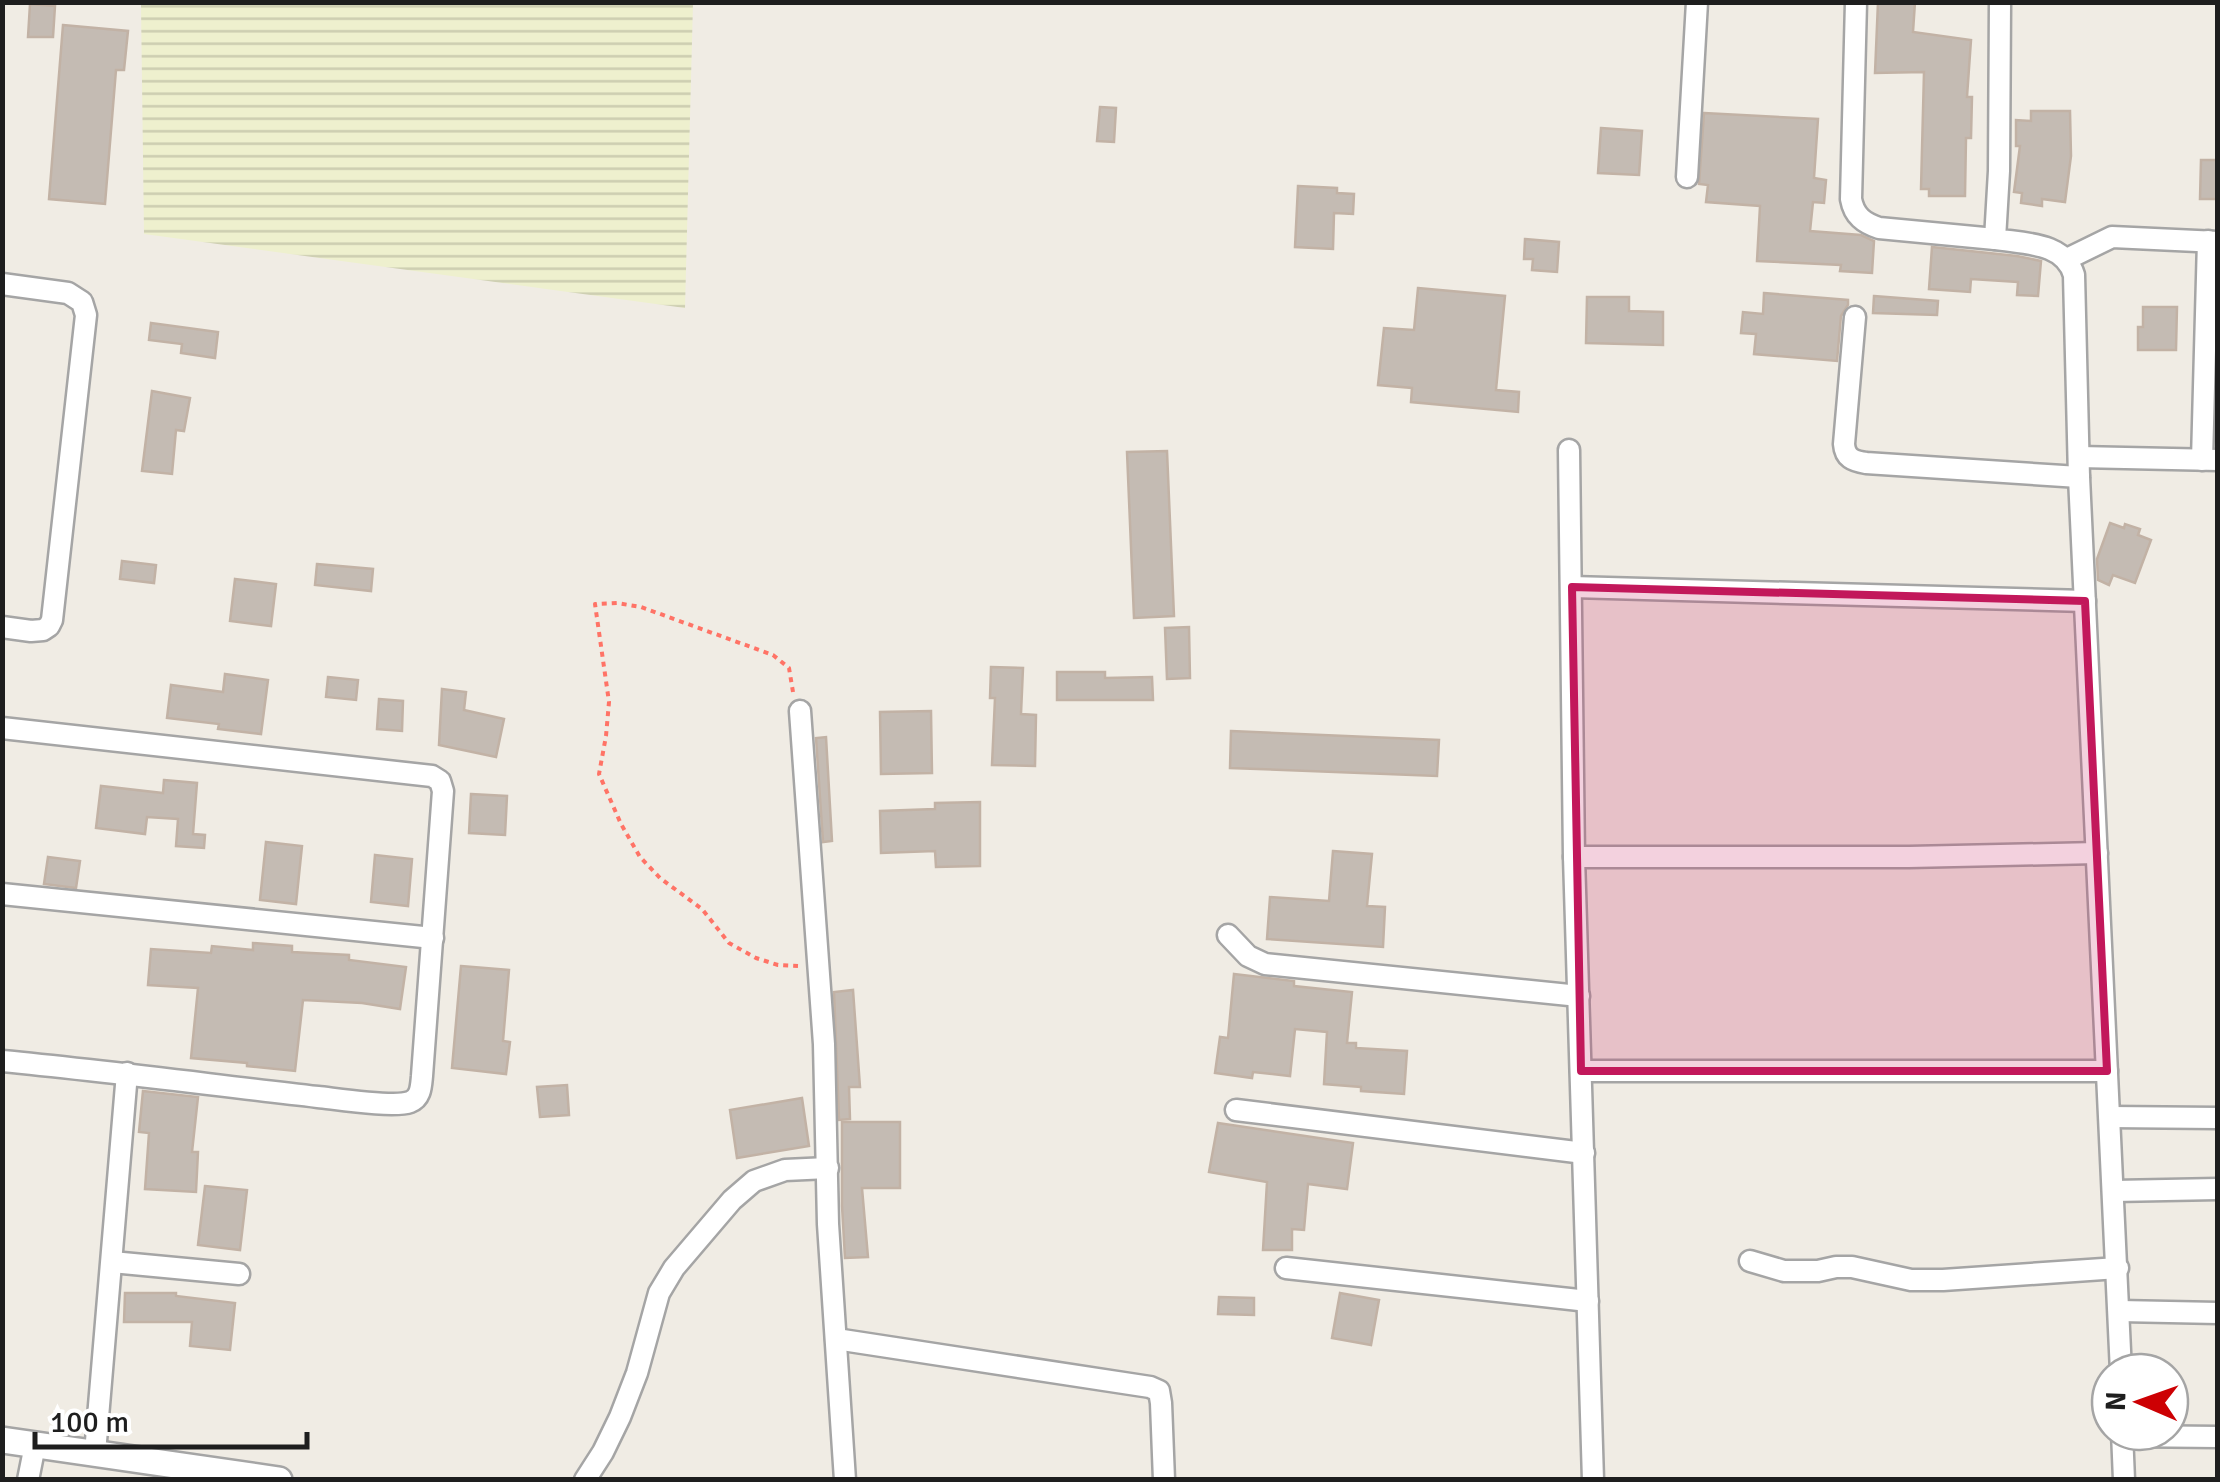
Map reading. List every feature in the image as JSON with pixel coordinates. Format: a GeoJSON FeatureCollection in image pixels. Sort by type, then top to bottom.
{"type":"FeatureCollection","features":[{"type":"Feature","properties":{"kind":"street"},"geometry":{"type":"LineString","coordinates":[[1687,177],[1697,2]]}},
{"type":"Feature","properties":{"kind":"street"},"geometry":{"type":"LineString","coordinates":[[1856,2],[1851,200],[1855,212],[1866,223],[1880,228],[2043,247],[2062,254],[2074,276],[2079,467],[2121,1352]]}},
{"type":"Feature","properties":{"kind":"street"},"geometry":{"type":"LineString","coordinates":[[1996,239],[2000,2]]}},
{"type":"Feature","properties":{"kind":"street"},"geometry":{"type":"LineString","coordinates":[[1855,317],[1844,444],[1852,460],[1866,464],[2079,467],[2210,460],[2213,241],[2112,237],[2067,260]]}},
{"type":"Feature","properties":{"kind":"street"},"geometry":{"type":"LineString","coordinates":[[2,284],[68,293],[82,302],[86,315],[52,620],[38,631],[2,627]]}},
{"type":"Feature","properties":{"kind":"street"},"geometry":{"type":"LineString","coordinates":[[1570,450],[1574,857],[1593,1480]]}},
{"type":"Feature","properties":{"kind":"street"},"geometry":{"type":"LineString","coordinates":[[1572,588],[2085,601]]}},
{"type":"Feature","properties":{"kind":"street"},"geometry":{"type":"LineString","coordinates":[[800,711],[824,1044],[828,1224],[845,1480]]}},
{"type":"Feature","properties":{"kind":"street"},"geometry":{"type":"LineString","coordinates":[[2,728],[436,777],[443,791],[422,1076],[418,1096],[412,1102],[340,1099],[2,1061]]}},
{"type":"Feature","properties":{"kind":"street"},"geometry":{"type":"LineString","coordinates":[[1574,857],[2097,853]]}},
{"type":"Feature","properties":{"kind":"street"},"geometry":{"type":"LineString","coordinates":[[2,894],[433,938]]}},
{"type":"Feature","properties":{"kind":"street"},"geometry":{"type":"LineString","coordinates":[[1228,935],[1248,956],[1265,964],[1579,996]]}},
{"type":"Feature","properties":{"kind":"street"},"geometry":{"type":"LineString","coordinates":[[1581,1070],[2107,1071]]}},
{"type":"Feature","properties":{"kind":"street"},"geometry":{"type":"LineString","coordinates":[[96,1453],[128,1073]]}},
{"type":"Feature","properties":{"kind":"street"},"geometry":{"type":"LineString","coordinates":[[1236,1110],[1584,1153]]}},
{"type":"Feature","properties":{"kind":"street"},"geometry":{"type":"LineString","coordinates":[[2110,1117],[2218,1118]]}},
{"type":"Feature","properties":{"kind":"street"},"geometry":{"type":"LineString","coordinates":[[584,1480],[620,1417],[637,1373],[659,1292],[674,1268],[732,1200],[754,1181],[785,1170],[828,1168]]}},
{"type":"Feature","properties":{"kind":"street"},"geometry":{"type":"LineString","coordinates":[[2114,1191],[2218,1189]]}},
{"type":"Feature","properties":{"kind":"street"},"geometry":{"type":"LineString","coordinates":[[1750,1261],[1784,1272],[1852,1266],[1911,1280],[2118,1268]]}},
{"type":"Feature","properties":{"kind":"street"},"geometry":{"type":"LineString","coordinates":[[112,1262],[239,1274]]}},
{"type":"Feature","properties":{"kind":"street"},"geometry":{"type":"LineString","coordinates":[[1286,1268],[1588,1301]]}},
{"type":"Feature","properties":{"kind":"street"},"geometry":{"type":"LineString","coordinates":[[2120,1312],[2218,1313]]}},
{"type":"Feature","properties":{"kind":"street"},"geometry":{"type":"LineString","coordinates":[[836,1338],[1150,1386],[1159,1391],[1161,1403],[1164,1480]]}},
{"type":"Feature","properties":{"kind":"street"},"geometry":{"type":"LineString","coordinates":[[2190,1436],[2218,1437]]}},
{"type":"Feature","properties":{"kind":"street"},"geometry":{"type":"LineString","coordinates":[[2,1440],[279,1480]]}},
{"type":"Feature","properties":{"kind":"street"},"geometry":{"type":"LineString","coordinates":[[28,1480],[35,1445]]}},
{"type":"Feature","properties":{"kind":"street"},"geometry":{"type":"LineString","coordinates":[[2123,1452],[2124,1480]]}},
{"type":"Feature","properties":{"kind":"path"},"geometry":{"type":"LineString","coordinates":[[800,711],[789,668],[772,655],[640,606],[595,604],[609,702],[600,774],[640,857],[660,878],[702,909],[729,943],[778,965],[818,967]]}},
{"type":"Feature","properties":{"kind":"highlighted area"},"geometry":{"type":"Polygon","coordinates":[[[1572,587],[2085,601],[2107,1071],[1581,1071],[1572,587]]]}},
{"type":"Feature","properties":{"kind":"green space"},"geometry":{"type":"Polygon","coordinates":[[[116,3],[693,3],[685,308],[144,234],[141,5],[116,3]]]}},
{"type":"Feature","properties":{"kind":"building"},"geometry":{"type":"Polygon","coordinates":[[[1878,2],[1915,2],[1913,32],[1971,40],[1967,97],[1972,97],[1971,138],[1966,138],[1965,196],[1929,196],[1929,189],[1921,189],[1924,72],[1875,73],[1878,2]]]}},
{"type":"Feature","properties":{"kind":"building"},"geometry":{"type":"Polygon","coordinates":[[[30,4],[55,6],[53,37],[28,37],[30,4]]]}},
{"type":"Feature","properties":{"kind":"building"},"geometry":{"type":"Polygon","coordinates":[[[63,25],[128,31],[124,70],[116,70],[105,204],[49,199],[63,25]]]}},
{"type":"Feature","properties":{"kind":"building"},"geometry":{"type":"Polygon","coordinates":[[[1100,107],[1116,108],[1114,142],[1097,141],[1100,107]]]}},
{"type":"Feature","properties":{"kind":"building"},"geometry":{"type":"Polygon","coordinates":[[[2031,111],[2070,111],[2071,156],[2065,202],[2042,199],[2042,206],[2021,203],[2022,193],[2014,192],[2020,146],[2016,146],[2016,120],[2031,121],[2031,111]]]}},
{"type":"Feature","properties":{"kind":"building"},"geometry":{"type":"Polygon","coordinates":[[[1704,113],[1818,119],[1814,178],[1826,180],[1824,203],[1813,202],[1810,231],[1861,235],[1874,241],[1872,273],[1840,271],[1841,265],[1757,261],[1760,206],[1706,202],[1708,185],[1699,184],[1704,113]]]}},
{"type":"Feature","properties":{"kind":"building"},"geometry":{"type":"Polygon","coordinates":[[[1601,128],[1642,131],[1639,175],[1598,173],[1601,128]]]}},
{"type":"Feature","properties":{"kind":"building"},"geometry":{"type":"Polygon","coordinates":[[[2201,160],[2218,160],[2218,199],[2200,199],[2201,160]]]}},
{"type":"Feature","properties":{"kind":"building"},"geometry":{"type":"Polygon","coordinates":[[[1298,186],[1337,188],[1337,193],[1354,194],[1353,214],[1334,213],[1333,249],[1295,247],[1298,186]]]}},
{"type":"Feature","properties":{"kind":"building"},"geometry":{"type":"Polygon","coordinates":[[[1525,239],[1559,242],[1557,272],[1532,270],[1533,259],[1524,259],[1525,239]]]}},
{"type":"Feature","properties":{"kind":"building"},"geometry":{"type":"Polygon","coordinates":[[[1932,247],[2041,261],[2038,296],[2017,295],[2018,282],[1971,279],[1970,292],[1929,289],[1932,247]]]}},
{"type":"Feature","properties":{"kind":"building"},"geometry":{"type":"Polygon","coordinates":[[[1418,288],[1505,296],[1496,390],[1519,392],[1518,412],[1411,402],[1412,388],[1378,385],[1384,328],[1414,330],[1418,288]]]}},
{"type":"Feature","properties":{"kind":"building"},"geometry":{"type":"Polygon","coordinates":[[[1764,293],[1848,300],[1841,316],[1837,361],[1754,354],[1756,334],[1741,333],[1743,312],[1763,314],[1764,293]]]}},
{"type":"Feature","properties":{"kind":"building"},"geometry":{"type":"Polygon","coordinates":[[[1874,296],[1938,301],[1937,315],[1873,313],[1874,296]]]}},
{"type":"Feature","properties":{"kind":"building"},"geometry":{"type":"Polygon","coordinates":[[[1587,297],[1629,297],[1629,311],[1663,312],[1663,345],[1586,343],[1587,297]]]}},
{"type":"Feature","properties":{"kind":"building"},"geometry":{"type":"Polygon","coordinates":[[[2143,307],[2177,307],[2176,350],[2138,350],[2143,307]]]}},
{"type":"Feature","properties":{"kind":"building"},"geometry":{"type":"Polygon","coordinates":[[[151,323],[218,332],[215,358],[181,353],[182,344],[149,340],[151,323]]]}},
{"type":"Feature","properties":{"kind":"building"},"geometry":{"type":"Polygon","coordinates":[[[152,391],[190,398],[184,431],[176,430],[172,474],[142,471],[152,391]]]}},
{"type":"Feature","properties":{"kind":"building"},"geometry":{"type":"Polygon","coordinates":[[[1167,451],[1174,616],[1134,618],[1127,452],[1167,451]]]}},
{"type":"Feature","properties":{"kind":"building"},"geometry":{"type":"Polygon","coordinates":[[[2110,523],[2140,529],[2138,535],[2151,540],[2135,583],[2113,575],[2109,585],[2098,580],[2097,559],[2110,523]]]}},
{"type":"Feature","properties":{"kind":"building"},"geometry":{"type":"Polygon","coordinates":[[[122,561],[156,565],[154,583],[120,579],[122,561]]]}},
{"type":"Feature","properties":{"kind":"building"},"geometry":{"type":"Polygon","coordinates":[[[317,564],[373,569],[371,591],[315,585],[317,564]]]}},
{"type":"Feature","properties":{"kind":"building"},"geometry":{"type":"Polygon","coordinates":[[[235,579],[276,584],[271,626],[230,621],[235,579]]]}},
{"type":"Feature","properties":{"kind":"building"},"geometry":{"type":"Polygon","coordinates":[[[1189,627],[1190,678],[1167,679],[1165,628],[1189,627]]]}},
{"type":"Feature","properties":{"kind":"building"},"geometry":{"type":"Polygon","coordinates":[[[991,667],[1023,668],[1021,714],[1036,715],[1035,766],[992,765],[995,698],[990,698],[991,667]]]}},
{"type":"Feature","properties":{"kind":"building"},"geometry":{"type":"Polygon","coordinates":[[[1057,672],[1105,672],[1105,678],[1152,677],[1153,700],[1057,700],[1057,672]]]}},
{"type":"Feature","properties":{"kind":"building"},"geometry":{"type":"Polygon","coordinates":[[[225,674],[268,680],[261,734],[167,718],[171,685],[223,692],[225,674]]]}},
{"type":"Feature","properties":{"kind":"building"},"geometry":{"type":"Polygon","coordinates":[[[328,677],[358,680],[356,700],[326,697],[328,677]]]}},
{"type":"Feature","properties":{"kind":"building"},"geometry":{"type":"Polygon","coordinates":[[[442,689],[466,692],[464,710],[504,719],[496,757],[439,745],[442,689]]]}},
{"type":"Feature","properties":{"kind":"building"},"geometry":{"type":"Polygon","coordinates":[[[379,699],[403,701],[402,731],[377,729],[379,699]]]}},
{"type":"Feature","properties":{"kind":"building"},"geometry":{"type":"Polygon","coordinates":[[[931,711],[932,773],[881,774],[880,712],[931,711]]]}},
{"type":"Feature","properties":{"kind":"building"},"geometry":{"type":"Polygon","coordinates":[[[1231,731],[1439,740],[1437,776],[1230,768],[1231,731]]]}},
{"type":"Feature","properties":{"kind":"building"},"geometry":{"type":"Polygon","coordinates":[[[826,737],[832,841],[823,842],[816,738],[826,737]]]}},
{"type":"Feature","properties":{"kind":"building"},"geometry":{"type":"Polygon","coordinates":[[[164,780],[197,783],[193,834],[205,835],[204,848],[176,846],[178,819],[147,817],[145,834],[96,828],[101,786],[163,793],[164,780]]]}},
{"type":"Feature","properties":{"kind":"building"},"geometry":{"type":"Polygon","coordinates":[[[471,794],[507,796],[505,835],[469,833],[471,794]]]}},
{"type":"Feature","properties":{"kind":"building"},"geometry":{"type":"Polygon","coordinates":[[[980,802],[980,866],[936,867],[935,851],[881,853],[880,811],[935,809],[935,803],[980,802]]]}},
{"type":"Feature","properties":{"kind":"building"},"geometry":{"type":"Polygon","coordinates":[[[266,842],[302,846],[296,904],[260,900],[266,842]]]}},
{"type":"Feature","properties":{"kind":"building"},"geometry":{"type":"Polygon","coordinates":[[[1333,851],[1372,854],[1367,906],[1385,907],[1383,947],[1267,939],[1270,897],[1329,901],[1333,851]]]}},
{"type":"Feature","properties":{"kind":"building"},"geometry":{"type":"Polygon","coordinates":[[[375,855],[412,859],[408,906],[371,902],[375,855]]]}},
{"type":"Feature","properties":{"kind":"building"},"geometry":{"type":"Polygon","coordinates":[[[48,857],[80,861],[76,888],[44,884],[48,857]]]}},
{"type":"Feature","properties":{"kind":"building"},"geometry":{"type":"Polygon","coordinates":[[[253,943],[292,946],[292,952],[349,955],[349,960],[406,967],[400,1009],[303,1000],[295,1071],[191,1058],[198,988],[148,985],[151,949],[211,953],[212,946],[253,950],[253,943]]]}},
{"type":"Feature","properties":{"kind":"building"},"geometry":{"type":"Polygon","coordinates":[[[461,966],[509,970],[503,1041],[510,1042],[506,1074],[452,1068],[461,966]]]}},
{"type":"Feature","properties":{"kind":"building"},"geometry":{"type":"Polygon","coordinates":[[[1234,974],[1352,992],[1347,1043],[1356,1043],[1356,1048],[1407,1051],[1404,1094],[1324,1084],[1327,1032],[1295,1029],[1290,1076],[1253,1072],[1252,1078],[1215,1073],[1220,1037],[1228,1038],[1234,974]]]}},
{"type":"Feature","properties":{"kind":"building"},"geometry":{"type":"Polygon","coordinates":[[[853,990],[860,1087],[849,1087],[850,1119],[839,1120],[834,992],[853,990]]]}},
{"type":"Feature","properties":{"kind":"building"},"geometry":{"type":"Polygon","coordinates":[[[567,1085],[569,1115],[540,1117],[537,1087],[567,1085]]]}},
{"type":"Feature","properties":{"kind":"building"},"geometry":{"type":"Polygon","coordinates":[[[143,1091],[198,1097],[192,1152],[198,1152],[196,1192],[145,1189],[149,1133],[139,1132],[143,1091]]]}},
{"type":"Feature","properties":{"kind":"building"},"geometry":{"type":"Polygon","coordinates":[[[802,1098],[809,1146],[737,1158],[730,1110],[802,1098]]]}},
{"type":"Feature","properties":{"kind":"building"},"geometry":{"type":"Polygon","coordinates":[[[842,1122],[900,1122],[900,1188],[862,1188],[868,1257],[845,1258],[842,1122]]]}},
{"type":"Feature","properties":{"kind":"building"},"geometry":{"type":"Polygon","coordinates":[[[1218,1123],[1353,1143],[1347,1189],[1308,1184],[1304,1230],[1292,1229],[1292,1250],[1263,1250],[1267,1182],[1209,1172],[1218,1123]]]}},
{"type":"Feature","properties":{"kind":"building"},"geometry":{"type":"Polygon","coordinates":[[[205,1186],[247,1190],[240,1250],[198,1245],[205,1186]]]}},
{"type":"Feature","properties":{"kind":"building"},"geometry":{"type":"Polygon","coordinates":[[[125,1293],[176,1293],[235,1303],[230,1350],[190,1346],[192,1322],[124,1322],[125,1293]]]}},
{"type":"Feature","properties":{"kind":"building"},"geometry":{"type":"Polygon","coordinates":[[[1340,1293],[1379,1300],[1371,1345],[1332,1338],[1340,1293]]]}},
{"type":"Feature","properties":{"kind":"building"},"geometry":{"type":"Polygon","coordinates":[[[1219,1297],[1254,1298],[1254,1315],[1218,1314],[1219,1297]]]}}]}
